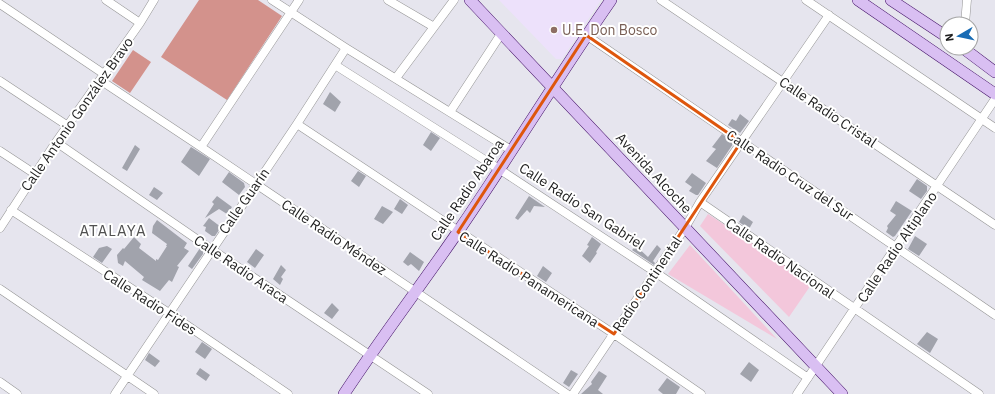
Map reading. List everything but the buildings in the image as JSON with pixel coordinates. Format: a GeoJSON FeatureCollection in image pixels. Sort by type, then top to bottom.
{"type":"FeatureCollection","features":[{"type":"Feature","properties":{"kind":"street"},"geometry":{"type":"LineString","coordinates":[[106,0],[140,23]]}},
{"type":"Feature","properties":{"kind":"street","name":"Calle Antonio González Bravo"},"geometry":{"type":"LineString","coordinates":[[0,227],[56,142],[140,23],[154,0]]}},
{"type":"Feature","properties":{"kind":"street","name":"Calle Radio San Gabriel"},"geometry":{"type":"LineString","coordinates":[[272,0],[346,48],[511,150]]}},
{"type":"Feature","properties":{"kind":"street"},"geometry":{"type":"LineString","coordinates":[[201,148],[300,0]]}},
{"type":"Feature","properties":{"kind":"street"},"geometry":{"type":"LineString","coordinates":[[388,0],[434,27]]}},
{"type":"Feature","properties":{"kind":"street"},"geometry":{"type":"LineString","coordinates":[[396,78],[454,0]]}},
{"type":"Feature","properties":{"kind":"street","name":"Avenida Alcoche"},"geometry":{"type":"LineString","coordinates":[[470,0],[816,366]]}},
{"type":"Feature","properties":{"kind":"street","name":"Calle Radio Abaroa"},"geometry":{"type":"LineString","coordinates":[[344,394],[369,355],[458,232],[586,35],[611,0]]}},
{"type":"Feature","properties":{"kind":"street","name":"Calle Radio Cristal"},"geometry":{"type":"LineString","coordinates":[[661,0],[995,225]]}},
{"type":"Feature","properties":{"kind":"street"},"geometry":{"type":"LineString","coordinates":[[806,0],[995,128]]}},
{"type":"Feature","properties":{"kind":"street"},"geometry":{"type":"LineString","coordinates":[[858,0],[995,94]]}},
{"type":"Feature","properties":{"kind":"street"},"geometry":{"type":"LineString","coordinates":[[891,0],[939,32]]}},
{"type":"Feature","properties":{"kind":"street"},"geometry":{"type":"LineString","coordinates":[[966,16],[967,0]]}},
{"type":"Feature","properties":{"kind":"street","name":"Calle Radio Méndez"},"geometry":{"type":"LineString","coordinates":[[0,4],[201,148],[567,394]]}},
{"type":"Feature","properties":{"kind":"street","name":"Radio Continental"},"geometry":{"type":"LineString","coordinates":[[573,394],[685,228],[700,202],[829,15]]}},
{"type":"Feature","properties":{"kind":"street"},"geometry":{"type":"LineString","coordinates":[[450,112],[501,34]]}},
{"type":"Feature","properties":{"kind":"street","name":"Calle Radio Cruz del Sur"},"geometry":{"type":"LineString","coordinates":[[586,35],[995,315]]}},
{"type":"Feature","properties":{"kind":"street","name":"Calle Guarín"},"geometry":{"type":"LineString","coordinates":[[114,394],[297,124],[346,48]]}},
{"type":"Feature","properties":{"kind":"street"},"geometry":{"type":"LineString","coordinates":[[974,56],[995,72]]}},
{"type":"Feature","properties":{"kind":"street","name":"Calle Radio San Gabriel"},"geometry":{"type":"LineString","coordinates":[[335,65],[498,169],[655,272],[808,378]]}},
{"type":"Feature","properties":{"kind":"street"},"geometry":{"type":"LineString","coordinates":[[0,81],[68,126]]}},
{"type":"Feature","properties":{"kind":"street","name":"Calle Radio Altiplano"},"geometry":{"type":"LineString","coordinates":[[797,394],[995,99]]}},
{"type":"Feature","properties":{"kind":"street","name":"Calle Radio Panamericana"},"geometry":{"type":"LineString","coordinates":[[297,124],[614,334],[701,394]]}},
{"type":"Feature","properties":{"kind":"street","name":"Calle Radio Araca"},"geometry":{"type":"LineString","coordinates":[[56,142],[211,250],[428,394]]}},
{"type":"Feature","properties":{"kind":"street"},"geometry":{"type":"LineString","coordinates":[[0,151],[35,174]]}},
{"type":"Feature","properties":{"kind":"street","name":"Calle Radio Nacional"},"geometry":{"type":"LineString","coordinates":[[700,202],[980,394]]}},
{"type":"Feature","properties":{"kind":"street","name":"Calle Radio Fides"},"geometry":{"type":"LineString","coordinates":[[12,210],[169,313],[288,394]]}},
{"type":"Feature","properties":{"kind":"street"},"geometry":{"type":"LineString","coordinates":[[0,289],[154,394]]}},
{"type":"Feature","properties":{"kind":"street"},"geometry":{"type":"LineString","coordinates":[[816,366],[842,394]]}},
{"type":"Feature","properties":{"kind":"street"},"geometry":{"type":"LineString","coordinates":[[0,382],[17,394]]}},
{"type":"Feature","properties":{"kind":"highlighted area"},"geometry":{"type":"Polygon","coordinates":[[[586,35],[741,142],[614,334],[458,232],[586,35]]]}},
{"type":"Feature","properties":{"kind":"shaded area"},"geometry":{"type":"Polygon","coordinates":[[[199,0],[258,0],[282,16],[227,100],[161,57],[199,0]]]}},
{"type":"Feature","properties":{"kind":"shaded area","name":"U.E. Don Bosco"},"geometry":{"type":"Polygon","coordinates":[[[499,0],[601,0],[562,59],[556,59],[499,0]]]}},
{"type":"Feature","properties":{"kind":"shaded area"},"geometry":{"type":"Polygon","coordinates":[[[133,50],[151,62],[130,93],[112,81],[133,50]]]}},
{"type":"Feature","properties":{"kind":"shaded area"},"geometry":{"type":"Polygon","coordinates":[[[708,214],[813,282],[789,317],[700,226],[708,214]]]}},
{"type":"Feature","properties":{"kind":"shaded area"},"geometry":{"type":"Polygon","coordinates":[[[690,245],[777,339],[668,274],[690,245]]]}},
{"type":"Feature","properties":{"kind":"place","name":"U.E. Don Bosco"},"geometry":{"type":"Point","coordinates":[554,30]}},
{"type":"Feature","properties":{"kind":"district","name":"ATALAYA"},"geometry":{"type":"Point","coordinates":[113,231]}}]}
